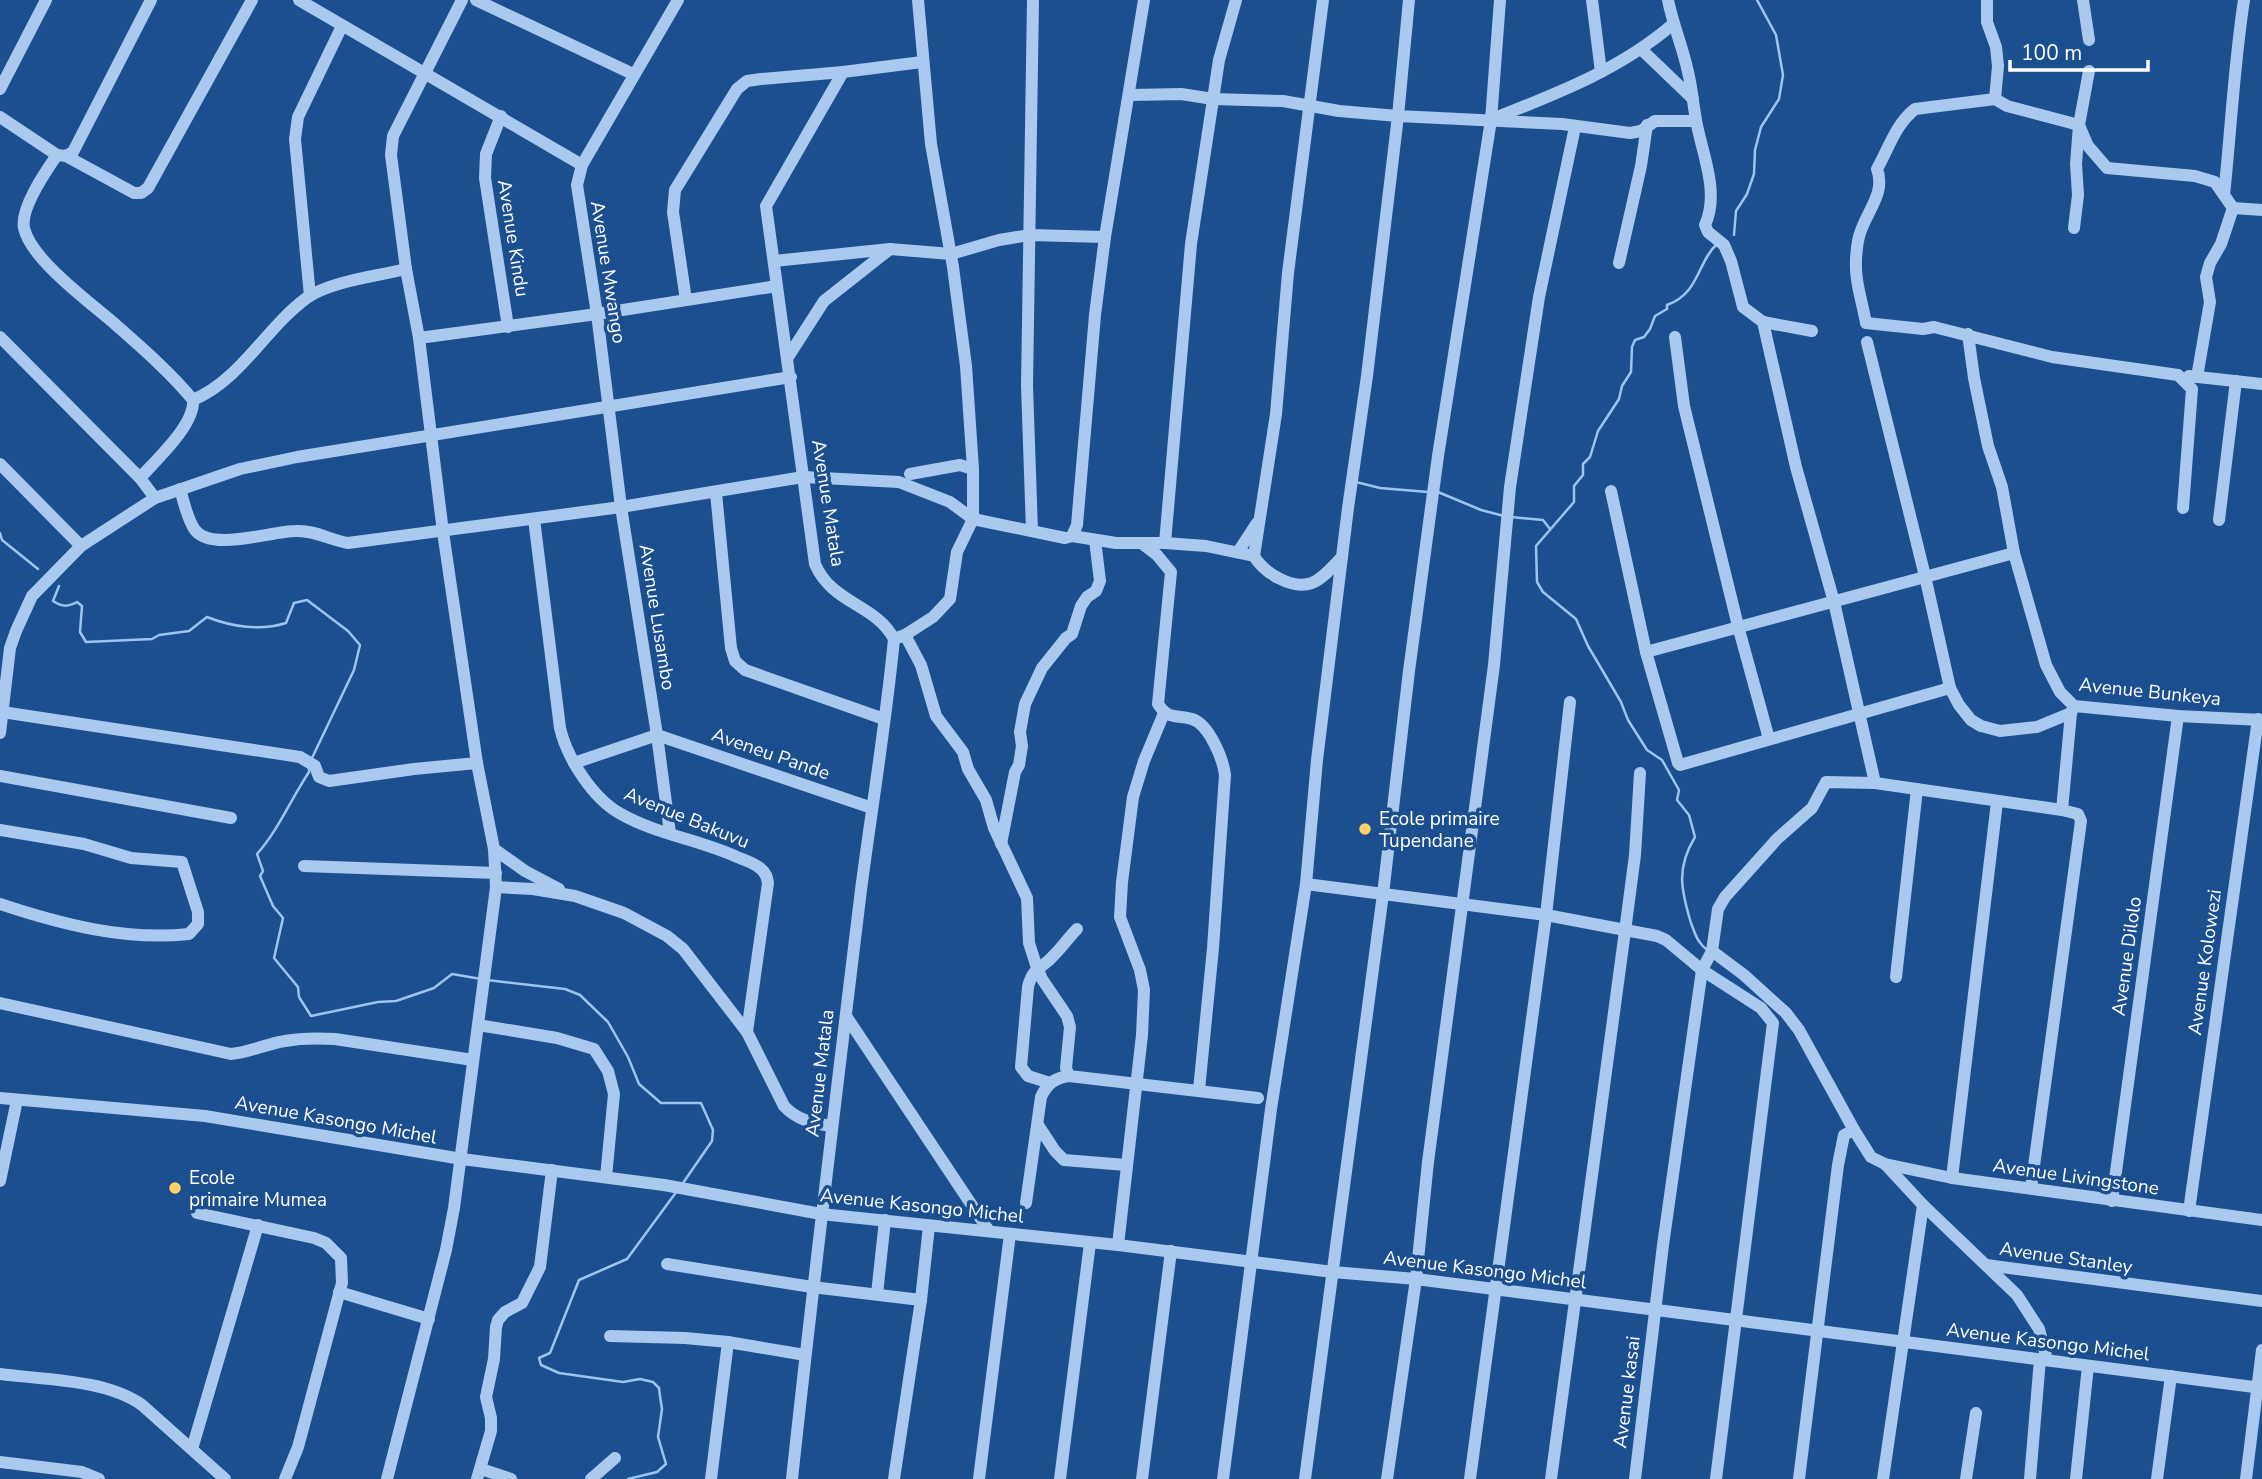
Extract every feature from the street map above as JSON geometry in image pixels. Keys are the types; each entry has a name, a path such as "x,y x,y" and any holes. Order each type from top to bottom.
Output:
{"street":[{"path":"0,89 46,0"},
{"path":"140,478 176,437 193,409 193,400 44,260 27,235 24,215 49,166 61,155 73,152 152,0"},
{"path":"0,117 61,155 134,193 141,193 148,188 252,0"},
{"path":"299,0 582,164"},
{"path":"387,1479 446,1251 462,1159 496,887 494,849 477,763 391,155 393,136 462,0"},
{"path":"476,0 633,74"},
{"name":"Avenue Mwango","path":"610,408 577,185 582,164 678,0"},
{"path":"918,0 931,144 951,254 965,358 973,468 973,519 957,552 950,599 933,617 899,637 921,665 936,716 963,752 968,769 986,800 1001,845 1027,898 1029,943 1037,968 1059,1001 1070,1027 1066,1068 1069,1076"},
{"path":"1032,531 1027,386 1033,0"},
{"path":"1072,536 1077,526 1095,315 1105,237 1144,0"},
{"path":"1165,543 1191,244 1219,60 1236,0"},
{"path":"1323,0 1288,273 1276,414 1254,556 1268,572 1300,584 1312,583 1342,557"},
{"path":"1223,1479 1271,1109 1306,884 1311,813 1367,376 1409,0"},
{"path":"1305,1479 1438,456 1491,120 1500,0"},
{"path":"1592,0 1601,72"},
{"path":"1668,0 1688,70 1705,159 1711,202 1704,225 1708,232 1724,245 1744,307 1763,322 1812,331"},
{"path":"1987,0 1987,22 1996,47 1998,66 1995,99"},
{"path":"2083,0 2089,40"},
{"path":"2224,195 2233,112 2236,49 2244,0"},
{"path":"1491,120 1585,82 1642,50 1673,24"},
{"path":"310,296 295,139 298,117 342,26"},
{"path":"1642,50 1693,99"},
{"path":"686,300 673,212 675,190 737,89 747,81 922,62"},
{"path":"2074,228 2078,195 2078,125 2089,71"},
{"name":"Avenue Matala","path":"792,1479 831,1126 884,719 899,637 881,621 831,589 821,578 815,564 766,206 843,72"},
{"path":"1130,95 1181,94 1213,99 1283,101 1398,116 1562,124 1630,133 1641,131 1655,121 1696,121"},
{"path":"2233,208 2215,182 2195,176 2107,169 2088,146 2078,125 2007,106 1995,99 1915,109 1898,125 1877,169 1880,188 1858,240 1856,286 1866,323 1923,329 1934,327 2052,358 2262,384"},
{"name":"Avenue Kindu","path":"502,116 486,154 485,178 508,327"},
{"path":"1619,263 1641,166 1647,125"},
{"path":"1387,1479 1416,1279 1428,1162 1494,665 1510,487 1539,297 1575,127"},
{"path":"2233,208 2262,210"},
{"path":"2197,377 2210,302 2206,277 2233,208"},
{"path":"774,261 890,249 951,254 999,240 1030,235 1105,237"},
{"path":"788,357 824,300 890,249"},
{"path":"193,400 221,384 310,296 336,286 406,270"},
{"path":"419,338 777,286"},
{"path":"1763,322 1796,467 1834,602 1875,783 2062,810 2078,814 2081,821 2031,1188"},
{"name":"Avenue Bunkeya","path":"1968,334 1974,378 2014,553 2046,665 2060,692 2073,709 2260,719"},
{"path":"0,337 140,478 155,498"},
{"path":"1675,337 1684,406 1769,739"},
{"path":"1867,342 1950,688 1959,705 1971,720 2000,731 2037,727 2073,709"},
{"path":"2178,374 2192,389 2183,508"},
{"path":"0,733 10,648 32,596 81,546 155,498 240,469 297,457 791,377"},
{"path":"2219,520 2236,381"},
{"name":"Avenue Lusambo","path":"610,408 621,508 670,833"},
{"path":"0,464 81,546"},
{"path":"910,474 960,464 973,468"},
{"path":"180,489 190,522 197,533 208,539 230,540 292,530 308,531 332,541 348,543 621,508 803,477 899,482 950,502 973,519 1065,538 1072,536 1144,545 1165,543 1206,546 1254,556"},
{"path":"1611,491 1646,652 1678,764 1683,765 1950,688"},
{"path":"716,493 731,648 735,661 745,670 884,719"},
{"path":"1238,552 1261,516"},
{"name":"Avenue Bakuvu","path":"534,519 560,728 564,746 574,764 605,803 621,814 730,854 760,867 766,874 768,883 747,1032"},
{"path":"1001,845 1015,772 1019,765 1020,732 1025,704 1042,668 1072,634 1081,606 1087,597 1097,591 1100,582 1095,540"},
{"path":"1144,545 1157,555 1171,572 1158,704 1164,713 1194,719 1204,728 1223,760 1225,775 1214,937 1199,1090"},
{"path":"1646,652 2014,553"},
{"path":"0,631 16,631"},
{"path":"1470,1479 1546,915 1570,702"},
{"path":"2062,810 2073,709"},
{"path":"2,712 300,757 315,766 319,777 329,781 477,763"},
{"path":"1118,1245 1142,1035 1144,990 1140,970 1120,917 1122,882 1133,797 1144,761 1164,713"},
{"name":"Avenue Dilolo","path":"2112,1201 2178,716"},
{"name":"Avenue Kolowezi","path":"2189,1210 2260,719"},
{"path":"574,764 657,735"},
{"name":"Aveneu Pande","path":"657,735 872,808"},
{"path":"1552,1479 1625,931 1640,773"},
{"path":"0,776 231,818"},
{"name":"Avenue kasai","path":"1634,1479 1655,1309 1707,960 1716,918 1724,897 1777,839 1812,808 1826,782 1875,783"},
{"path":"1896,977 1917,789"},
{"path":"1952,1178 1997,802"},
{"path":"0,830 84,844 131,858 182,862 198,912 198,925 189,934 120,933 87,928 0,904"},
{"path":"494,849 525,871 575,896 624,913 667,936 683,949 747,1032 780,1099 792,1114 807,1122 831,1126"},
{"path":"303,866 496,873"},
{"path":"1306,884 1546,915 1657,936 1744,975 1786,1013 1799,1030 1849,1133 1871,1157 1885,1164 1923,1205 2017,1295 2039,1329 2043,1359 2030,1479"},
{"path":"496,887 533,888 575,896"},
{"path":"1050,1083 1028,1076 1021,1067 1030,976 1057,953 1077,929"},
{"path":"1707,960 1761,1008 1773,1023 1716,1479"},
{"path":"0,1003 231,1054 283,1041 325,1038 473,1060"},
{"path":"846,1016 989,1231"},
{"path":"478,1025 557,1038 594,1049 608,1071 614,1094 606,1177"},
{"path":"1026,1202 1041,1097 1050,1083 1058,1077 1069,1076 1258,1098"},
{"name":"Avenue Kasongo Michel","path":"0,1098 205,1116 462,1159 664,1185 821,1214 1416,1279 2260,1388"},
{"path":"0,1181 17,1100"},
{"path":"1038,1125 1063,1160 1126,1165"},
{"path":"1799,1479 1838,1165 1849,1133"},
{"name":"Avenue Livingstone","path":"1885,1164 1952,1178 2262,1220"},
{"path":"511,1479 479,1474 491,1431 486,1397 498,1320 522,1303 540,1267 552,1170"},
{"path":"1883,1479 1923,1205"},
{"path":"197,1213 258,1225 326,1243 341,1258 342,1283 298,1447 285,1479"},
{"path":"877,1294 885,1220"},
{"path":"192,1449 258,1225"},
{"path":"894,1479 921,1300 929,1226"},
{"path":"979,1479 1010,1234"},
{"path":"1060,1479 1090,1243"},
{"path":"1142,1479 1171,1251"},
{"path":"667,1264 812,1287 921,1300"},
{"name":"Avenue Stanley","path":"1985,1265 2262,1301"},
{"path":"339,1292 429,1319"},
{"path":"610,1336 728,1342 805,1355"},
{"path":"711,1479 728,1342"},
{"path":"2246,1479 2260,1388 2262,1350"},
{"path":"2076,1479 2088,1366"},
{"path":"0,1374 98,1387 127,1394 225,1479"},
{"path":"2157,1479 2171,1376"},
{"path":"1966,1479 1976,1413"},
{"path":"592,1479 615,1458"},
{"path":"0,1462 82,1472 99,1479"}],"waterway":[{"path":"1734,235 1736,211 1747,194 1754,174 1755,150 1761,127 1779,99 1783,75 1776,35 1757,0"},
{"path":"1708,951 1701,945 1691,923 1683,889 1685,859 1695,837 1689,815 1677,800 1679,790 1662,760 1647,750 1628,720 1576,619 1543,592 1537,582 1536,546 1574,502 1574,486 1583,475 1583,464 1590,457 1598,431 1619,399 1622,386 1631,372 1632,347 1635,340 1644,337 1655,316 1686,293 1710,251 1717,244"},
{"path":"1356,482 1380,488 1428,492"},
{"path":"1438,492 1481,510 1504,516"},
{"path":"1511,517 1543,520 1550,529"},
{"path":"0,533 2,540 38,569"},
{"path":"59,586 53,601 65,606 77,602 82,606 80,632 86,642 152,639 159,635 189,631 207,617 246,627 267,627 286,623 294,603 307,600 348,631 360,645 354,670 312,758"},
{"path":"309,767 309,772 278,824 257,854 263,871 260,876 273,906 283,918 274,958 298,987 299,997 311,1016 378,1002 396,1001 434,988 452,974 481,979"},
{"path":"487,980 565,989 580,995 608,1022 628,1057 639,1084 661,1103 701,1103 713,1130 712,1141 683,1183"},
{"path":"628,1479 657,1472 666,1464 658,1437 662,1409 659,1388 653,1382 640,1379 623,1382 559,1373 541,1365 539,1358 550,1353 579,1280 627,1259 677,1191"}],"place":[{"name":"Ecole primaire Tupendane","path":"1365,829"},
{"name":"Ecole primaire Mumea","path":"175,1188"}]}
